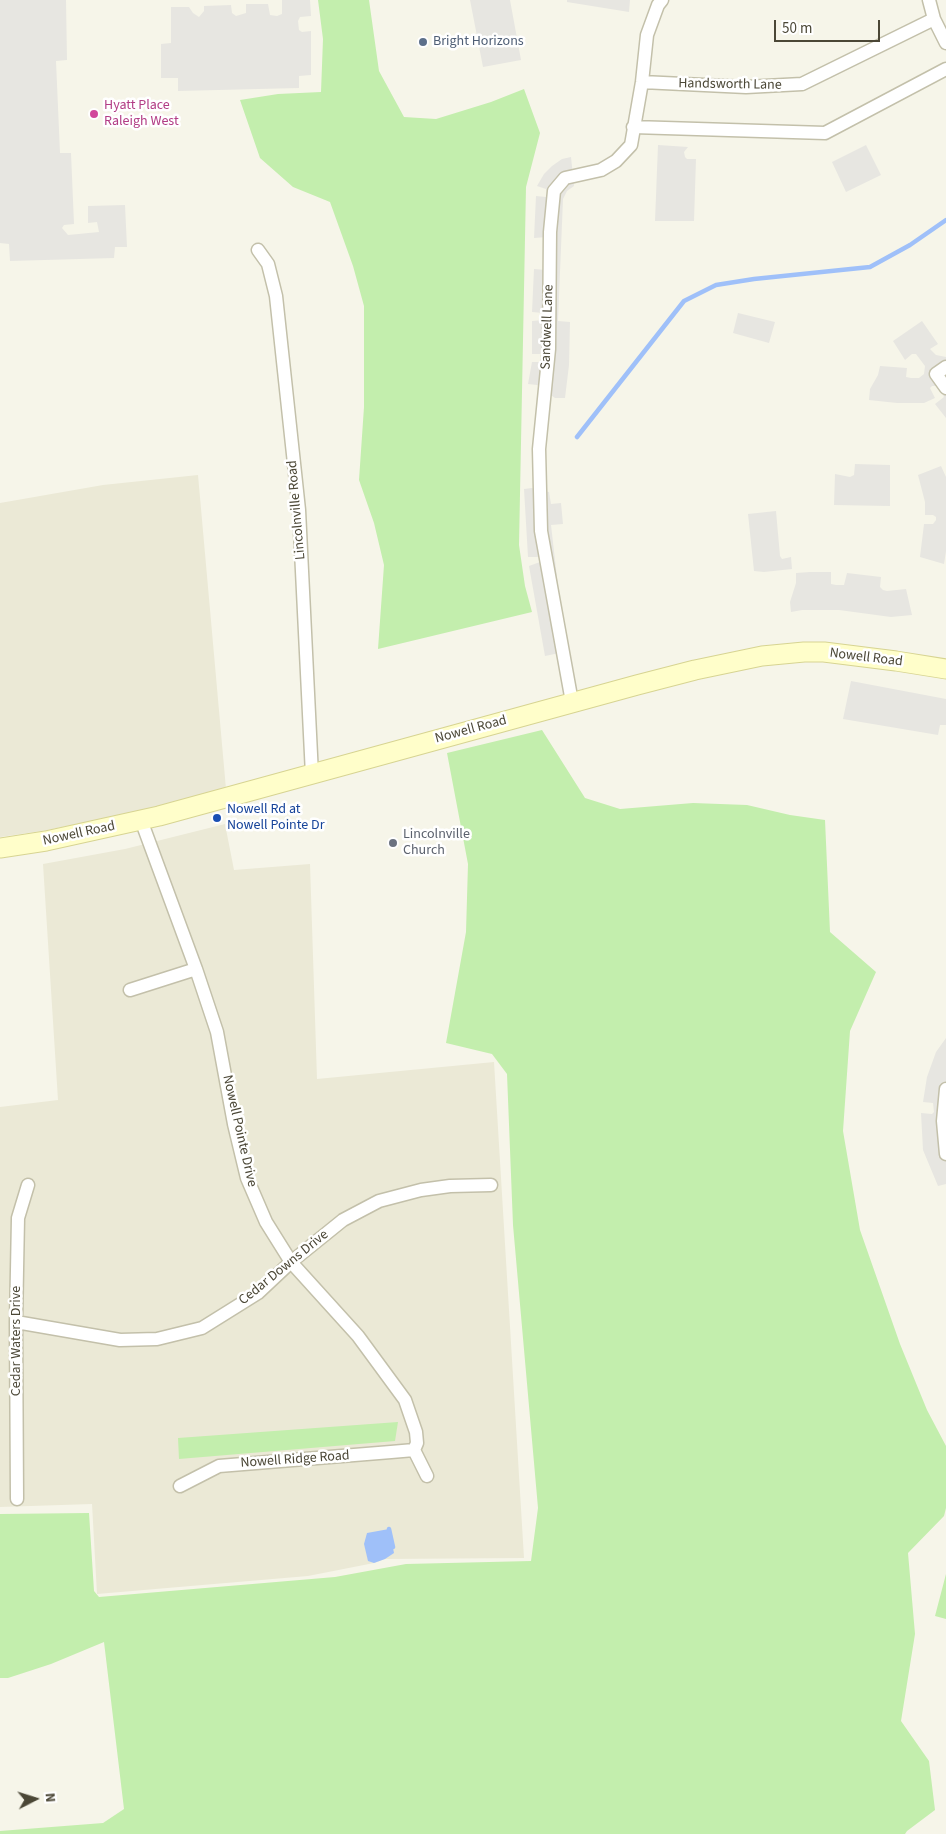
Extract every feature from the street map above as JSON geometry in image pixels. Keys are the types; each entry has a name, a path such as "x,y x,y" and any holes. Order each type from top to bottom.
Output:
{"street":[{"name":"Sandwell Lane","path":"572,702 541,531 539,449 549,348 550,232 554,191 565,178 601,170 616,160 631,145 642,82 647,35 658,5 662,0"},
{"path":"929,0 934,19 946,43"},
{"name":"Handsworth Lane","path":"642,82 746,87 802,84 934,19"},
{"path":"633,127 825,133 946,69"},
{"name":"Lincolnville Road","path":"258,250 268,264 276,296 299,510 312,775"},
{"path":"946,367 936,374 946,388"},
{"name":"Nowell Road","path":"0,848 46,841 141,820 312,775 572,702 695,670 762,656 785,653 840,654 946,669"},
{"name":"Nowell Pointe Drive","path":"141,820 217,1032 234,1124 247,1178 266,1222 291,1262 358,1336 405,1400 416,1432 417,1443 414,1450"},
{"path":"130,990 196,969"},
{"path":"946,1089 943,1121 946,1154"},
{"name":"Cedar Waters Drive","path":"17,1499 16,1322 18,1218 28,1185"},
{"name":"Cedar Downs Drive","path":"16,1322 120,1340 158,1339 202,1328 258,1293 291,1262 343,1220 379,1201 421,1190 450,1186 491,1185"},
{"path":"414,1450 427,1476"},
{"name":"Nowell Ridge Road","path":"180,1486 219,1466 414,1450"}],"shaded area":[{"path":"0,0 66,0 67,60 56,61 60,153 71,153 74,224 64,225 62,228 68,235 99,232 97,222 88,223 88,206 125,205 127,247 115,247 114,258 10,261 9,244 0,243"},
{"path":"282,0 310,0 311,16 300,17 298,21 299,30 302,32 311,31 311,75 299,76 299,88 178,91 178,78 161,78 161,44 171,43 171,7 189,7 199,17 204,11 204,6 231,5 232,13 236,16 246,13 246,4 268,4 270,15 277,16 282,14"},
{"path":"470,0 510,0 521,60 483,67"},
{"path":"567,0 630,0 629,12 567,2"},
{"path":"658,145 688,147 684,152 685,157 687,159 696,159 694,221 655,221"},
{"path":"866,145 881,175 846,192 832,162"},
{"path":"571,157 574,186 567,191 563,199 558,321 570,322 569,365 565,398 555,398 537,385 528,384 532,362 541,362 542,354 532,354 532,321 545,318 543,313 532,312 534,269 546,270 547,237 534,238 536,196 546,197 548,193 546,189 537,186 544,174 562,159"},
{"path":"738,313 775,322 769,343 733,333"},
{"path":"922,321 938,344 930,349 936,355 946,357 946,418 935,404 944,397 938,386 930,388 935,398 924,403 869,400 870,389 878,375 880,366 907,368 906,377 911,378 919,378 924,374 925,366 916,354 912,354 905,360 893,341"},
{"path":"855,464 890,465 890,506 834,505 835,474 850,477 854,475"},
{"path":"941,466 946,477 946,551 944,564 920,557 924,524 933,524 936,517 925,515 925,502 918,475"},
{"path":"198,475 226,789 48,830 0,837 0,503 103,485"},
{"path":"532,488 549,492 551,504 561,503 563,524 551,525 559,595 569,651 545,656 529,566 540,562 539,557 528,557 524,489"},
{"path":"776,511 780,556 782,559 791,557 792,569 764,572 754,571 748,514"},
{"path":"831,572 831,584 836,585 844,585 847,573 881,577 880,587 883,590 906,589 912,615 891,617 839,610 802,610 791,612 790,602 796,583 796,573"},
{"path":"851,681 946,699 946,725 940,725 938,735 843,719"},
{"path":"225,824 234,870 310,864 317,1079 494,1062 524,1558 385,1559 374,1563 308,1576 97,1594 92,1504 0,1507 0,1107 58,1100 43,864 125,849"},
{"path":"946,1038 946,1184 938,1186 923,1150 921,1113 932,1114 934,1112 933,1103 923,1102 927,1077 936,1052"}],"green space":[{"path":"318,0 369,0 379,71 404,117 436,119 491,102 524,89 540,133 526,187 519,545 525,586 532,612 378,649 384,565 374,523 359,480 364,407 364,306 353,266 330,202 293,187 260,158 240,100 278,94 321,92 323,39"},
{"path":"542,730 585,798 620,809 693,803 747,805 790,815 825,820 830,932 876,972 850,1031 843,1131 860,1230 900,1344 927,1410 946,1446 946,1508 944,1516 908,1553 915,1634 901,1721 929,1761 935,1810 905,1834 0,1834 0,1831 103,1823 124,1809 104,1642 51,1664 8,1678 0,1678 0,1514 89,1513 94,1591 99,1597 335,1577 406,1564 531,1561 538,1508 513,1225 507,1074 492,1054 446,1043 466,932 468,864 447,753"},
{"path":"398,1422 395,1441 179,1459 178,1438"},
{"path":"946,1574 946,1619 935,1616"}],"water":[{"path":"389,1529 394,1553 374,1563 368,1561 364,1544 367,1533"}],"waterway":[{"path":"577,437 684,301 716,285 754,279 870,267 910,245 946,220"},
{"path":"389,1529 393,1547"}],"place":[{"name":"Bright Horizons","path":"423,42"},
{"name":"Hyatt Place Raleigh West","path":"94,114"},
{"name":"Nowell Rd at Nowell Pointe Dr","path":"217,818"},
{"name":"Lincolnville Church","path":"393,843"}]}
